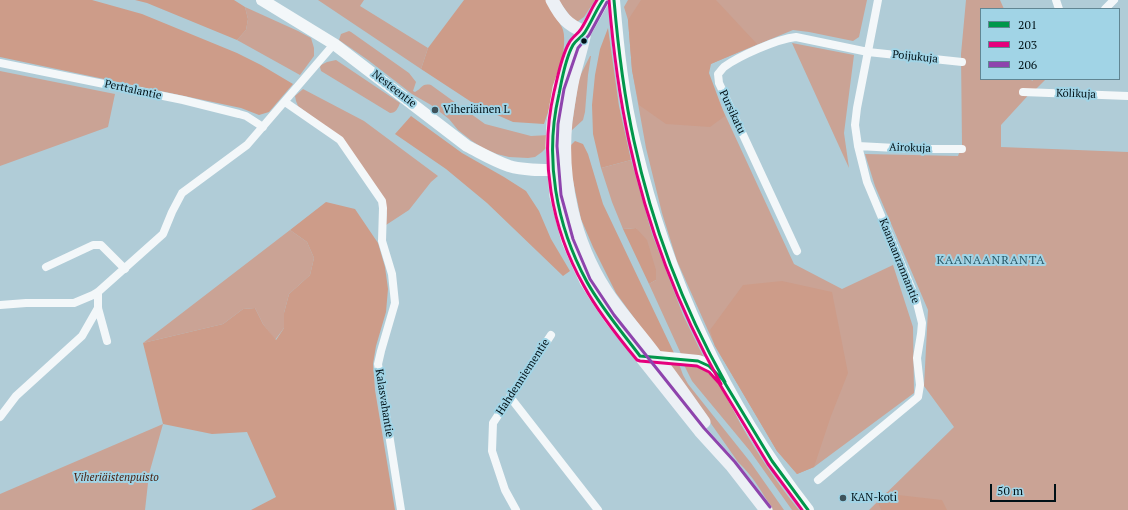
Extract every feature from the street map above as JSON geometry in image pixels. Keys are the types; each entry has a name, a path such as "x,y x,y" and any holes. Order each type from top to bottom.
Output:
{"main road":[{"name":"Nesteentie","path":"262,0 334,44 467,146 489,158 510,166 523,169 560,170"},
{"path":"552,0 566,22 574,28 585,32"},
{"path":"603,0 585,32 574,45 564,72 558,94 553,123 552,146 569,197 576,227 590,263 607,291 707,426 731,465"},
{"path":"614,0 619,48 634,142 652,210 669,258 704,343 723,380 772,461 808,510"},
{"path":"560,170 556,196 568,241 578,264 596,297 640,356 700,431 731,465 766,510"},
{"path":"640,356 707,364 723,380"}],"street":[{"name":"Kaanaanrannantie","path":"818,480 918,397 920,385 917,358 922,323 916,299 867,182 858,146 855,125 856,108 878,0"},
{"path":"1107,8 1114,0"},
{"name":"Pursikatu","path":"797,252 719,83 718,74 723,68 742,56 786,38 796,36 868,52"},
{"path":"0,305 26,303 74,303 96,293 163,234 182,193 247,145 334,44"},
{"name":"Poijukuja","path":"868,52 962,62"},
{"name":"Perttalantie","path":"0,62 239,114 246,116 263,127"},
{"name":"Kölikuja","path":"1023,92 1128,96"},
{"name":"Kalasvahantie","path":"285,102 340,140 382,201 382,241 392,274 395,302 378,364 401,510"},
{"name":"Airokuja","path":"858,146 914,149 962,149"},
{"path":"46,267 93,245 101,245 125,269"},
{"path":"96,293 98,308 107,341"},
{"path":"0,417 16,396 82,336 98,308"},
{"name":"Hahdenniementie","path":"516,510 505,490 492,451 493,423 551,335"},
{"path":"510,397 598,510"}],"green space":[{"path":"318,0 364,0 360,6 428,48 421,69"},
{"path":"558,0 595,0 584,17 577,22 574,21"},
{"path":"628,0 867,0 859,37 853,41 793,30 703,67 794,264 842,289 893,265 913,327 914,393 814,467 797,474 777,451 715,346 677,261 662,213 646,148 632,70 628,20 624,7"},
{"path":"966,0 1000,0 1004,8 980,8 980,80 1045,80 1035,90 1034,89 1001,125 1001,147 1128,152 1128,510 869,510 954,427 924,386 928,310 875,186 865,154 958,156 962,145 961,54"},
{"path":"245,7 311,38 314,48 314,56 300,75 237,40 246,30 248,19"},
{"path":"349,31 409,73 416,82 413,91 417,91 425,85 431,85 485,124 531,136 549,135 546,148 535,157 528,158 509,157 483,148 458,130 449,119 431,105 412,94 339,40 341,34"},
{"path":"792,43 854,55 844,133 849,168"},
{"path":"590,56 583,120 571,131 579,78"},
{"path":"336,60 400,103 396,110 390,113 321,71 321,65"},
{"path":"0,71 115,94 108,127 0,166"},
{"path":"303,89 364,121 438,176 431,182 409,210 386,225 386,208 345,141 298,106 295,96"},
{"path":"631,160 652,234 683,315 703,356 681,354 649,284 656,280 636,228 623,229 612,202 601,168"},
{"path":"290,230 307,242 314,258 310,275 289,294 284,313 284,328 275,340 263,324 255,308 243,309 223,324 143,343"},
{"path":"665,362 679,364 688,384 751,463 784,510 773,510 753,479 738,462 686,388"},
{"path":"690,364 707,371 716,380 760,457 799,510 792,510 750,451 692,381 684,365"},
{"name":"Viheriäistenpuisto","path":"163,424 149,474 145,510 0,510 0,494"}],"shaded area":[{"path":"0,0 92,0 142,14 237,53 293,84 269,112 259,115 241,108 0,57"},
{"path":"135,0 234,0 245,7 248,19 246,30 237,40 147,3"},
{"path":"464,0 546,0 562,27 564,50 551,104 544,124 513,122 479,107 421,69 428,48"},
{"path":"641,0 716,0 757,44 711,64 709,73 725,116 710,127 666,124 639,105 632,70 628,20"},
{"path":"608,28 619,106 631,160 601,168 593,134 592,105 595,75 600,49"},
{"path":"411,116 462,153 526,191 539,211 551,239 570,271 563,276 487,203 446,169 395,134"},
{"path":"575,141 583,144 588,154 603,204 674,353 659,352 616,293 593,247 581,219 571,171 571,145"},
{"path":"326,202 355,209 378,243 385,267 388,289 386,312 376,346 373,364 375,390 395,510 251,510 276,497 247,432 212,434 163,424 143,343 223,324 243,309 255,308 263,324 276,340 284,328 284,313 289,294 310,275 314,258 307,242 290,230"},
{"path":"636,228 647,240 656,270 656,280 649,284 623,229"},
{"path":"782,281 832,292 848,373 831,416 814,467 797,474 777,451 715,346 710,330 743,285"},
{"path":"887,492 898,495 942,500 947,510 881,510 878,502"}],"transit line":[{"name":"203","path":"597,0 581,29 566,48 554,92 550,117 548,167 551,192 563,240 584,286 602,315 637,360 697,366 709,372 719,383 768,464 802,510"},
{"name":"201","path":"603,0 585,32 574,43 570,51 564,69 555,118 553,167 556,191 567,238 576,260 599,302 640,356 698,361 709,366 723,380 772,461 808,510"},
{"name":"203","path":"609,0 619,89 636,173 645,204 678,297 721,384"},
{"name":"201","path":"614,0 624,89 641,172 650,204 670,265 682,295 725,382"},
{"name":"206","path":"607,2 589,35 578,48 564,89 558,124 557,146 561,195 573,239 590,279 614,315 704,428 735,462 770,507"}],"place":[{"name":"Viheriäinen L","path":"435,110"},
{"name":"KAN-koti","path":"843,498"}],"district":[{"name":"KAANAANRANTA","path":"991,261"}]}
